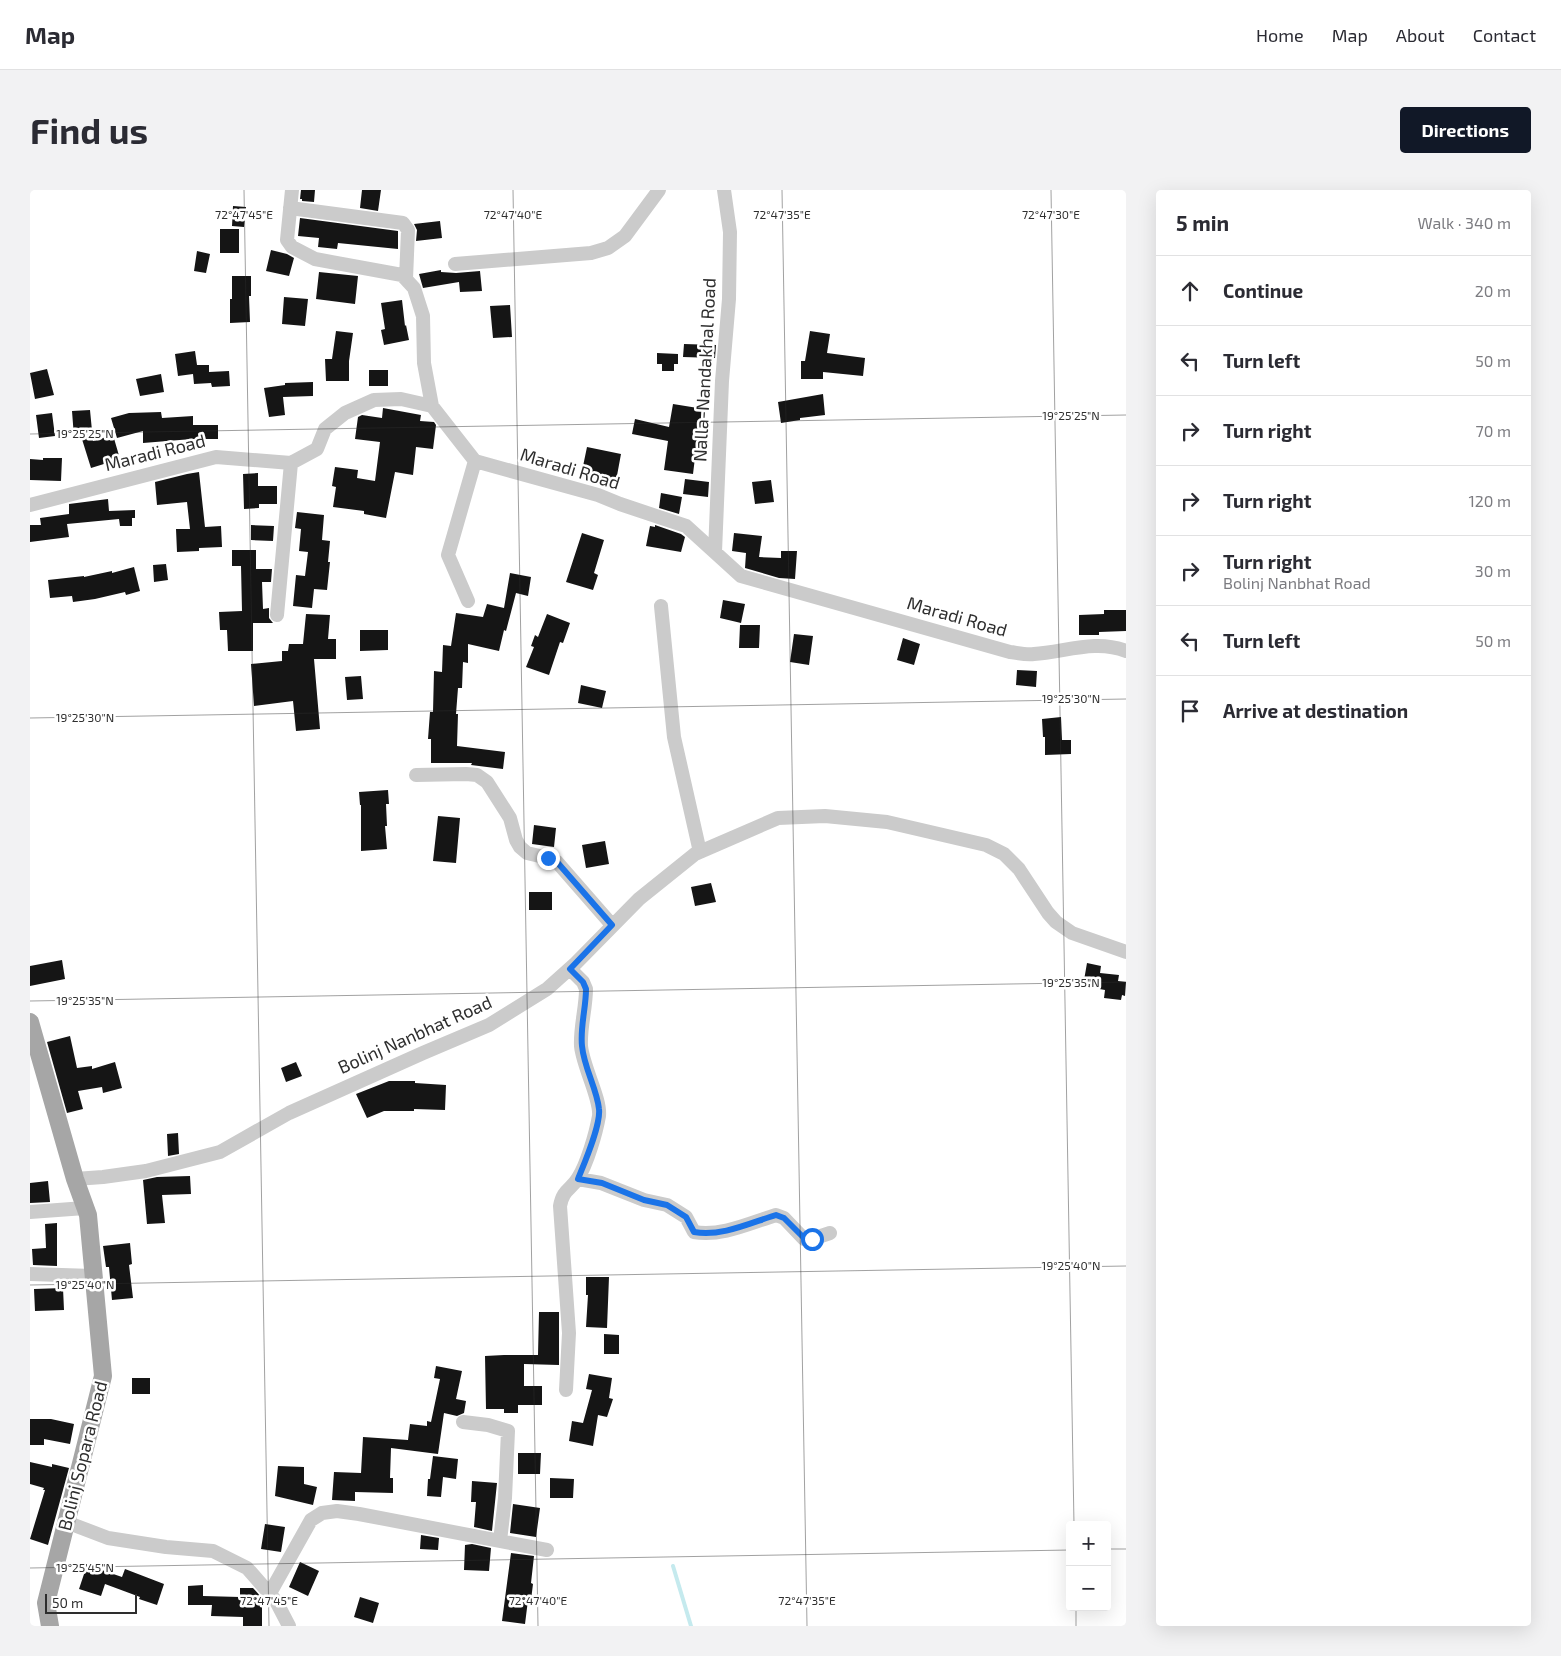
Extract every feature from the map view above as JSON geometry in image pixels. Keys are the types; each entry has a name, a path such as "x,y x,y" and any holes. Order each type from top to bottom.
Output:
{"main road":[{"name":"Bolinj Sopara Road","path":"30,1022 75,1179 88,1215 103,1376 46,1603 50,1626"}],"street":[{"path":"292,190 287,240 292,248 315,259 402,274 414,288 423,316 424,363 432,406 475,461 448,555 468,601"},
{"path":"454,264 591,253 608,248 625,236 658,190"},
{"name":"Nalla-Nandakhal Road","path":"715,552 722,381 729,289 730,232 724,190"},
{"path":"290,208 404,223 408,230 406,279"},
{"path":"277,615 291,463 317,450 325,429 345,413 374,400 401,399 432,406"},
{"name":"Maradi Road","path":"30,505 216,457 291,463"},
{"name":"Maradi Road","path":"475,461 598,495 686,526 741,576 1010,652 1032,655 1099,645 1117,647 1126,651"},
{"path":"661,606 674,737 700,852"},
{"path":"416,775 477,775 487,782 510,818 520,847 527,852 557,862 612,925"},
{"name":"Bolinj Nanbhat Road","path":"75,1179 103,1178 146,1171 220,1152 289,1113 423,1053 489,1026 547,989 570,969 639,899 700,852 778,818 825,816 886,822 986,845 1004,854 1019,869 1048,914 1056,922 1072,933 1126,952"},
{"path":"566,1390 569,1333 560,1206 565,1192 578,1179 587,1158 599,1118 599,1110 586,1068 582,1046 586,989 583,982 570,969"},
{"path":"578,1179 602,1183 644,1200 667,1205 686,1217 694,1232 705,1234 717,1233 776,1215 784,1218 804,1238 812,1239 830,1233"},
{"path":"30,1212 85,1208"},
{"path":"30,1274 94,1276"},
{"path":"463,1422 488,1425 508,1432 505,1498 500,1541"},
{"path":"270,1593 311,1520 322,1513 337,1511 359,1514 547,1550"},
{"path":"66,1522 108,1538 212,1552 247,1568 276,1601 289,1626"}],"building":[{"path":"301,190 315,190 314,202 302,201 300,199"},
{"path":"362,190 381,190 378,211 360,208"},
{"path":"233,206 246,207 244,227 232,226"},
{"path":"300,218 398,231 398,249 338,243 337,249 318,247 319,238 298,236"},
{"path":"440,221 442,238 416,241 417,230 414,224"},
{"path":"220,229 239,229 239,253 220,253"},
{"path":"271,250 294,258 289,276 266,271"},
{"path":"197,251 210,254 206,273 194,271"},
{"path":"441,270 441,272 456,273 480,271 482,291 460,292 459,282 423,288 419,274"},
{"path":"319,272 358,276 355,304 316,299"},
{"path":"232,276 251,276 251,296 249,296 250,322 230,323"},
{"path":"284,297 308,299 305,326 282,324"},
{"path":"402,300 405,326 409,340 384,345 381,330 385,329 381,303"},
{"path":"510,305 512,337 493,338 490,306"},
{"path":"336,331 353,333 349,361 349,381 326,381 325,359 332,359"},
{"path":"810,331 830,334 827,353 865,358 863,376 823,372 823,379 801,379 801,361 805,361"},
{"path":"684,344 716,345 715,358 683,357"},
{"path":"195,351 197,365 209,365 209,372 229,371 230,386 212,387 211,383 194,384 193,374 178,376 175,354"},
{"path":"657,353 678,354 678,364 674,364 674,371 662,371 662,364 657,364"},
{"path":"47,369 54,395 35,399 30,373"},
{"path":"369,370 388,370 388,386 369,386"},
{"path":"161,374 164,392 140,396 136,379"},
{"path":"313,382 313,396 283,397 285,415 269,417 264,388 285,385 285,383"},
{"path":"823,394 825,415 800,418 800,420 781,423 778,402"},
{"path":"673,404 704,409 701,434 698,433 693,474 664,470 668,441 632,434 635,419 669,427"},
{"path":"383,408 421,415 420,421 434,422 436,425 433,449 416,447 413,475 395,472 386,518 364,514 364,511 333,507 336,487 332,486 335,467 358,470 357,478 375,481 380,442 355,439 358,417 362,415 382,418"},
{"path":"90,410 93,441 113,435 120,459 91,468 81,436 74,437 72,411"},
{"path":"161,412 162,418 193,416 193,425 218,425 218,439 143,443 143,431 117,438 111,418 129,413"},
{"path":"52,413 55,436 39,438 36,415"},
{"path":"587,447 621,454 616,481 601,478 602,475 582,471"},
{"path":"43,458 62,458 61,481 30,480 30,459 43,460"},
{"path":"199,472 205,527 221,526 222,547 199,548 199,551 177,552 176,529 190,529 187,502 157,505 155,482"},
{"path":"258,473 258,486 277,486 277,504 259,504 259,508 244,509 243,474"},
{"path":"685,479 709,482 708,497 683,494"},
{"path":"771,480 774,502 755,504 752,482"},
{"path":"661,493 682,497 679,514 659,508"},
{"path":"108,499 109,511 135,510 132,526 120,526 119,519 67,524 69,537 30,542 30,525 41,525 40,518 69,514 69,504"},
{"path":"297,512 324,515 322,540 330,541 327,590 314,589 312,608 293,606 296,575 305,576 308,552 299,551 301,529 295,528"},
{"path":"251,525 274,526 273,541 251,540"},
{"path":"655,525 685,537 681,552 646,546 650,526 655,527"},
{"path":"582,533 604,540 594,573 598,575 593,590 566,582"},
{"path":"734,533 762,536 759,557 781,558 781,551 797,551 795,579 779,578 745,568 746,553 732,551"},
{"path":"232,550 256,550 256,569 272,569 271,582 262,582 263,609 269,608 269,618 273,623 253,623 253,651 228,651 227,630 220,630 219,612 242,611 241,566 232,566"},
{"path":"166,564 168,580 154,582 153,565"},
{"path":"134,567 140,591 126,595 125,592 73,602 72,596 50,598 48,580 84,577 112,571 112,573"},
{"path":"510,573 531,577 528,596 516,593 499,651 468,644 468,663 463,662 462,688 458,688 456,714 458,714 457,746 505,752 503,769 471,765 472,763 431,763 431,739 428,739 430,712 433,712 434,671 442,672 443,645 451,646 456,613 483,617 487,604 504,608"},
{"path":"723,600 745,604 741,623 720,618"},
{"path":"1104,610 1126,610 1126,631 1099,632 1099,635 1079,635 1079,615 1104,614"},
{"path":"306,614 330,615 328,639 336,639 336,659 314,659 320,729 296,731 293,701 254,706 251,664 282,661 282,651 288,651 289,644 303,644"},
{"path":"547,614 570,623 563,643 560,642 549,675 526,667 534,647 531,646 535,635 538,637"},
{"path":"740,625 760,625 759,648 739,648"},
{"path":"360,630 388,630 388,650 360,651"},
{"path":"794,634 813,636 809,665 790,662"},
{"path":"903,638 920,644 914,665 897,660"},
{"path":"1017,670 1037,671 1036,687 1016,685"},
{"path":"361,676 363,699 347,700 345,677"},
{"path":"581,685 606,691 602,708 578,703"},
{"path":"1061,717 1062,740 1071,740 1071,754 1045,755 1042,719"},
{"path":"388,790 389,804 386,804 387,826 385,826 387,849 361,851 361,805 359,792"},
{"path":"438,816 460,818 456,863 433,861"},
{"path":"534,825 556,828 554,847 532,844"},
{"path":"605,841 609,864 586,868 582,845"},
{"path":"711,883 716,902 695,906 691,887"},
{"path":"529,892 552,892 552,910 529,910"},
{"path":"62,960 65,979 30,986 30,966"},
{"path":"1087,963 1101,966 1100,973 1119,975 1118,981 1126,982 1125,996 1122,995 1121,1000 1104,998 1105,990 1083,986"},
{"path":"70,1036 77,1068 92,1066 92,1069 115,1062 122,1088 103,1093 102,1087 78,1091 83,1109 67,1113 47,1042"},
{"path":"296,1062 302,1076 286,1082 281,1068"},
{"path":"389,1081 415,1081 415,1083 446,1085 445,1110 414,1109 414,1111 384,1111 367,1118 356,1094"},
{"path":"178,1133 179,1154 168,1156 167,1134"},
{"path":"190,1176 191,1194 162,1195 165,1223 147,1224 143,1180 157,1177"},
{"path":"48,1181 50,1202 30,1203 30,1183"},
{"path":"57,1223 57,1266 33,1265 32,1249 46,1248 45,1224"},
{"path":"130,1243 132,1264 129,1265 133,1298 112,1300 109,1267 106,1267 103,1246"},
{"path":"586,1277 609,1277 607,1328 586,1327 588,1295 586,1295"},
{"path":"63,1288 64,1310 35,1311 34,1289"},
{"path":"539,1312 559,1312 559,1365 524,1364 524,1386 542,1386 542,1405 518,1405 518,1413 504,1413 504,1409 486,1409 485,1356 538,1355"},
{"path":"604,1334 619,1335 619,1354 604,1354"},
{"path":"436,1366 462,1371 456,1399 466,1401 464,1413 457,1416 444,1413 438,1454 391,1448 390,1478 393,1478 393,1493 355,1492 355,1501 332,1500 334,1472 361,1473 363,1437 408,1440 410,1424 427,1426 427,1421 431,1422 440,1379 434,1378"},
{"path":"589,1374 612,1378 609,1398 613,1399 607,1417 598,1415 593,1446 569,1441 572,1421 583,1423 592,1390 586,1389"},
{"path":"132,1378 150,1378 150,1394 132,1394"},
{"path":"30,1419 51,1419 74,1424 70,1444 44,1439 44,1445 30,1445"},
{"path":"518,1453 541,1453 540,1474 518,1474"},
{"path":"433,1456 458,1459 456,1479 443,1477 441,1497 427,1496 428,1479 430,1479"},
{"path":"30,1462 52,1467 52,1464 69,1468 48,1545 30,1539 45,1490 30,1484"},
{"path":"278,1466 304,1467 304,1484 317,1487 313,1505 275,1496"},
{"path":"550,1478 574,1479 573,1498 550,1498"},
{"path":"472,1481 497,1483 492,1531 474,1527 476,1502 471,1502"},
{"path":"513,1504 540,1508 536,1537 510,1533"},
{"path":"265,1524 285,1527 281,1552 261,1549"},
{"path":"421,1535 439,1538 438,1550 420,1549"},
{"path":"472,1544 491,1548 489,1571 464,1570 465,1545"},
{"path":"511,1553 534,1556 531,1600 528,1600 525,1624 502,1621"},
{"path":"300,1562 319,1571 308,1596 289,1587"},
{"path":"87,1565 122,1577 125,1569 164,1584 157,1605 105,1584 101,1596 79,1589"},
{"path":"203,1585 203,1596 240,1597 240,1588 253,1588 262,1598 262,1626 243,1626 243,1617 211,1616 212,1605 188,1605 188,1586"},
{"path":"360,1597 379,1603 373,1623 354,1617"}],"waterway":[{"path":"673,1566 691,1626"}],"route":[{"path":"548,858 557,862 612,925 570,969 583,982 586,989 582,1046 586,1068 599,1110 599,1118 587,1158 578,1179 602,1183 644,1200 667,1205 686,1217 694,1232 705,1234 717,1233 776,1215 784,1218 804,1238 812,1239"}]}
